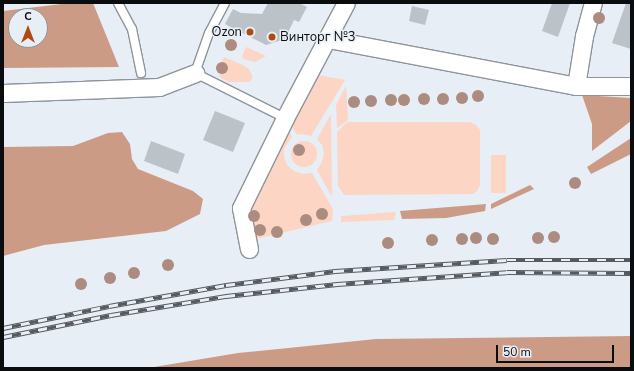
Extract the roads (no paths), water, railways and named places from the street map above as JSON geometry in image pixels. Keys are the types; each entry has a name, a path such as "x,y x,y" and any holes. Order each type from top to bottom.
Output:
{"street":[{"path":"249,249 241,208 346,3"},
{"path":"576,86 584,36 593,3"},
{"path":"328,39 576,86 631,86"},
{"path":"3,93 56,89 159,87 195,73"}],"lane":[{"path":"118,3 132,29 141,73"},
{"path":"225,3 209,33 195,73 286,118"}],"railway":[{"path":"3,328 109,306 226,285 335,271 507,260 631,260"},
{"path":"3,337 111,315 226,296 337,284 507,272 631,273"}],"place":[{"name":"Ozon","path":"250,32"},
{"name":"Винторг №3","path":"272,37"}]}
